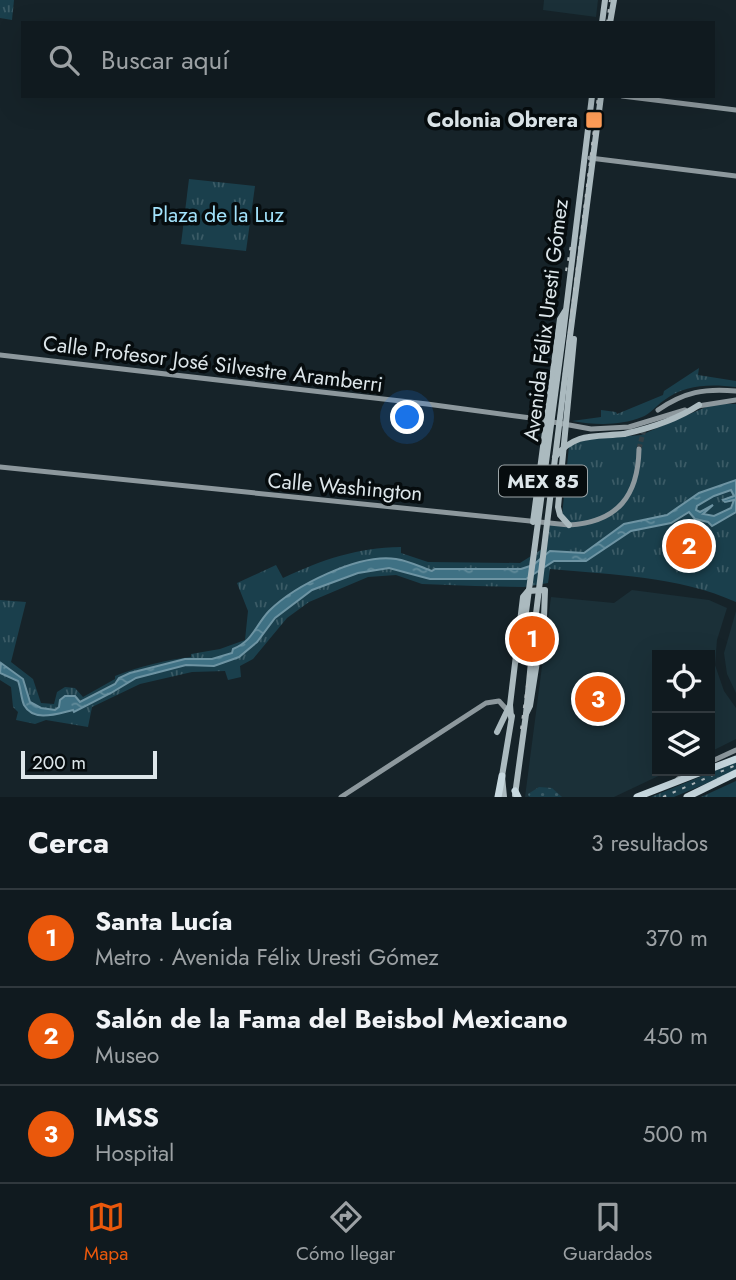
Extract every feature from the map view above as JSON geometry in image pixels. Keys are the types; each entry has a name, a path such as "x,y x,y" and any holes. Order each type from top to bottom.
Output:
{"highway":[{"path":"715,767 736,759"},
{"path":"687,797 736,773"},
{"path":"498,797 502,776"},
{"path":"637,797 690,776"}],"main road":[{"path":"602,21 605,0"},
{"path":"610,21 614,0"},
{"name":"Avenida Félix Uresti Gómez","path":"516,795 569,344 570,310 593,98"},
{"name":"Avenida Félix Uresti Gómez","path":"504,797 502,776 511,709 563,335 570,310 601,98"},
{"path":"638,98 736,110"},
{"path":"585,157 736,176"},
{"path":"533,522 560,319 570,310 576,318 558,507 560,515 569,525"},
{"name":"Calle Profesor José Silvestre Aramberri","path":"0,355 427,404 591,429 615,429 699,405 736,400"},
{"path":"551,387 557,393 568,390"},
{"path":"658,410 672,400 693,391 736,391"},
{"path":"554,458 566,445 579,438 624,434 653,427 699,405"},
{"name":"Calle Washington","path":"0,467 569,525 603,518 623,503 637,477 639,449"},
{"path":"536,504 545,511 558,507"},
{"path":"497,732 511,709 523,597 528,591 545,590 544,617 530,706 526,714"},
{"path":"341,797 486,703 499,701 511,709"},
{"path":"715,760 736,750"},
{"path":"676,781 683,776"}],"shaded area":[{"path":"544,0 598,0 596,17 543,10"},
{"path":"632,590 709,600 727,608 717,640 715,665 715,650 652,650 652,776 658,776 614,797 525,797 551,597 614,603"},
{"path":"736,611 736,693 727,674 724,653"},
{"path":"715,665 724,691 736,708 736,739 715,750"}],"green space":[{"path":"0,0 14,0 12,20 0,18"},
{"name":"Plaza de la Luz","path":"189,179 255,186 246,251 181,244"},
{"path":"699,368 698,375 736,381 736,387 689,388 671,395 645,416 625,422 599,424 572,421 601,417 601,410 617,414 663,395 664,391"},
{"path":"713,404 736,404 736,602 714,593 668,582 550,569 548,583 524,587 422,584 396,575 368,577 309,602 287,618 253,659 240,666 241,677 228,680 225,671 192,672 140,684 92,707 88,727 46,720 35,724 16,720 18,712 13,707 11,687 0,680 0,600 26,602 11,662 33,679 41,703 54,704 57,692 65,687 75,688 83,697 124,672 191,657 191,654 220,649 245,640 248,611 237,583 276,565 283,578 340,556 401,547 401,553 428,562 520,563 547,546 550,525 561,526 569,446 580,440 641,435"},
{"path":"736,762 736,771 674,797 651,797 702,776 715,776 715,771"},
{"path":"736,781 736,797 701,797"},
{"path":"539,787 552,788 562,797 529,797 528,794"}],"water":[{"path":"736,480 736,512 712,526 708,522 695,519 689,512 671,523 631,531 586,561 554,561 526,579 430,579 389,568 358,573 312,590 275,618 257,642 239,657 214,666 186,665 136,678 74,712 40,715 28,711 18,681 0,673 1,663 23,679 30,702 41,708 55,710 65,696 75,696 80,702 130,673 185,659 212,659 232,653 280,601 310,582 346,566 381,558 401,560 432,571 521,569 533,565 550,551 584,553 624,524 667,515 699,493","holes":["731,490 734,496 723,500 734,500 731,508 714,516 703,514 713,505 700,512 696,510 697,506 714,496"]}],"tunnel":[{"path":"639,449 644,429"}],"railway":[{"path":"607,21 610,0"},
{"path":"521,729 598,98"},
{"path":"566,271 571,245"},
{"path":"663,797 736,765"}],"place":[{"name":"Colonia Obrera","path":"594,120"},
{"name":"Salón de la Fama del Beisbol Mexicano","path":"689,546"},
{"name":"Santa Lucía","path":"532,639"},
{"name":"IMSS","path":"598,699"}]}
